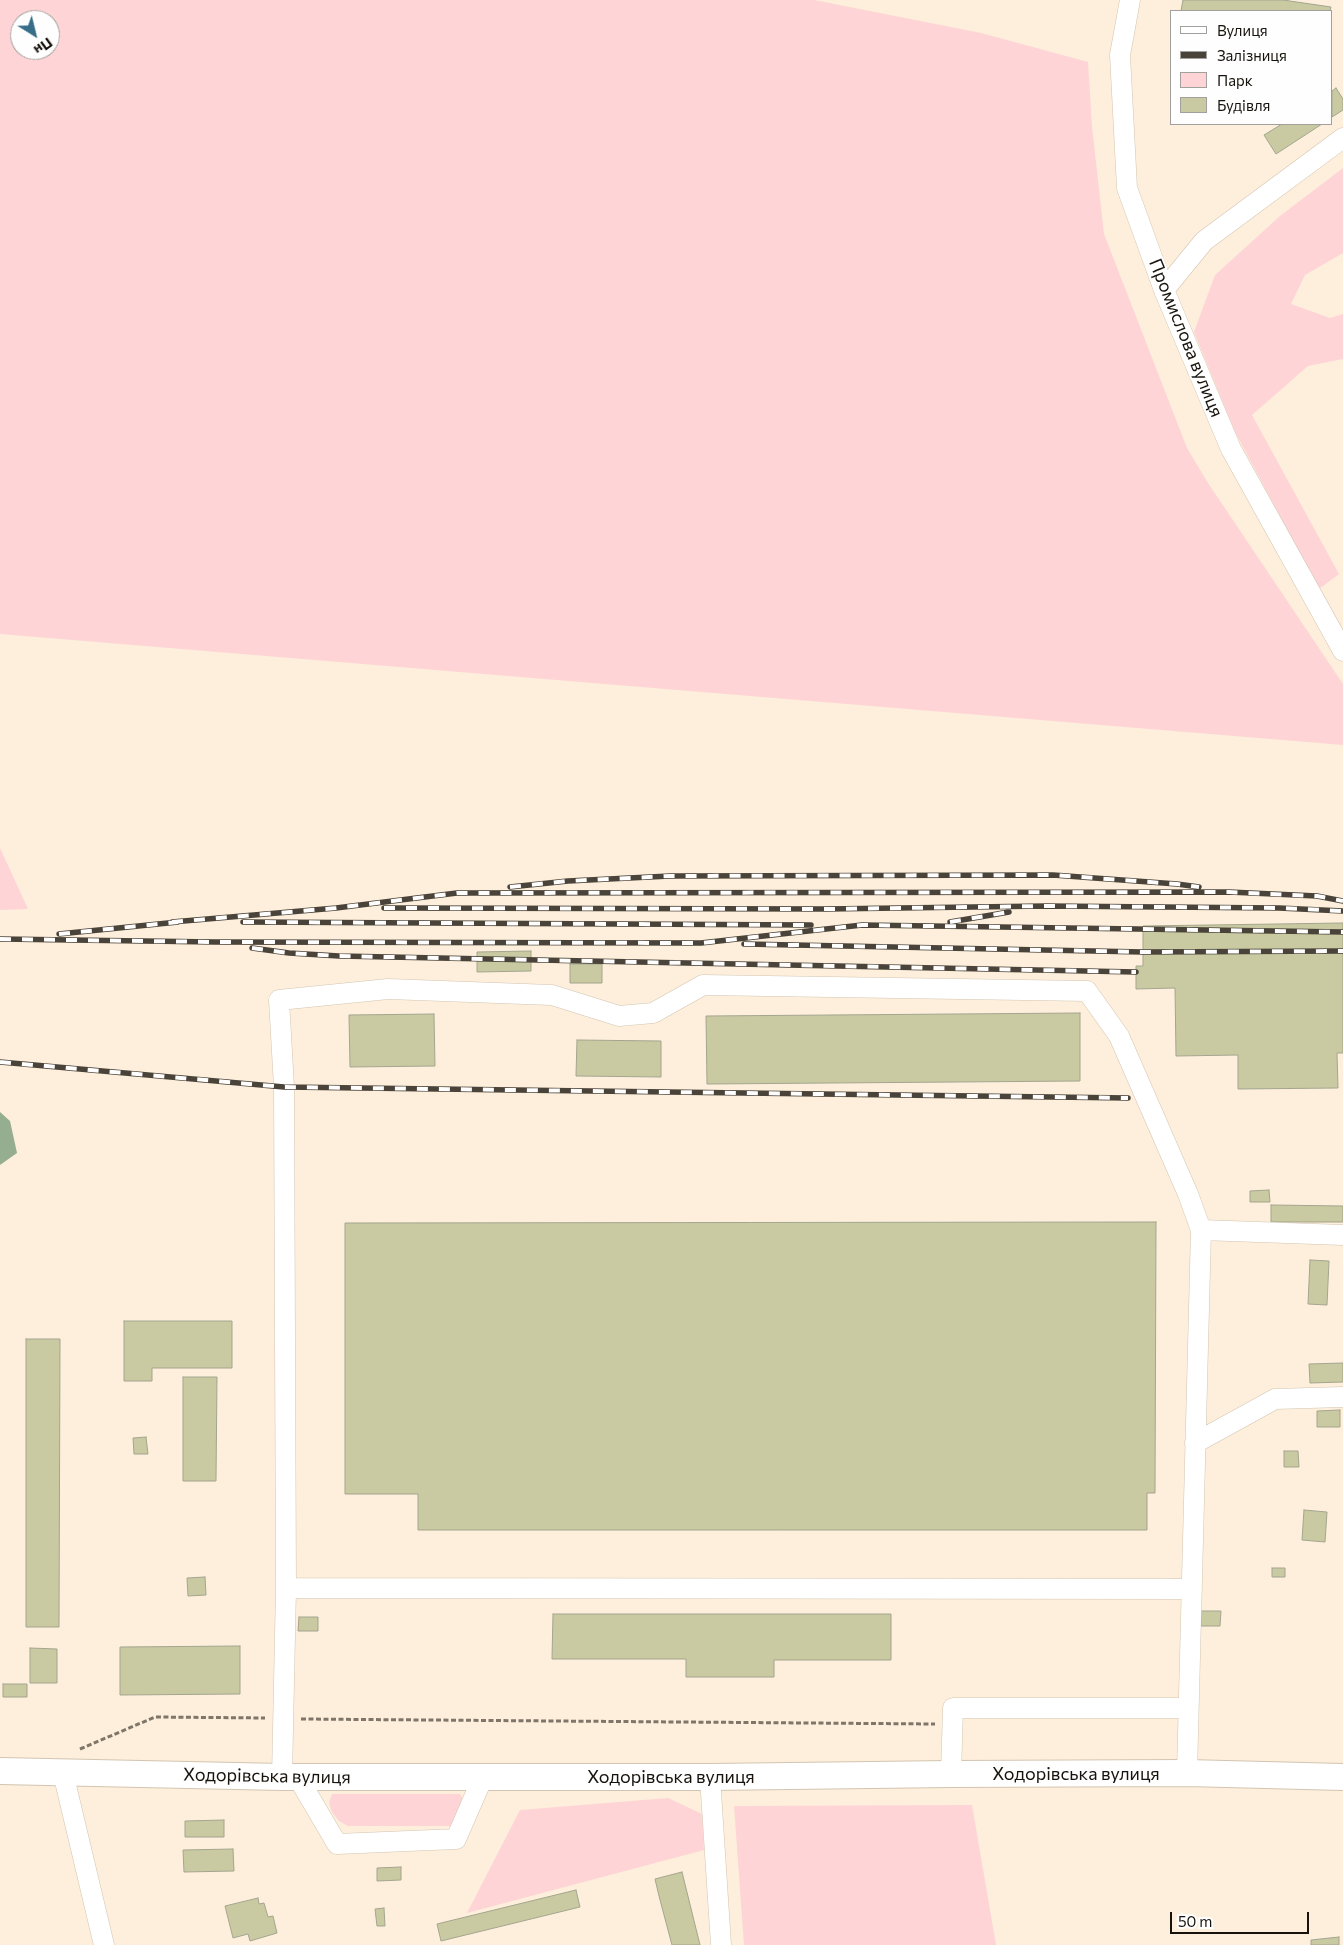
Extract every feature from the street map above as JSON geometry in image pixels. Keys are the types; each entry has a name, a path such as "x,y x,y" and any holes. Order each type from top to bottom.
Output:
{"main road":[{"name":"Ходорівська вулиця","path":"0,1771 483,1778 1187,1773 1343,1776"}],"street":[{"name":"Промислова вулиця","path":"1130,0 1120,55 1127,188 1164,290 1231,449 1343,651"},
{"path":"1164,290 1204,241 1343,138"},
{"path":"483,1778 456,1839 337,1844 290,1776 283,1718 286,1588 284,1087 279,1000 388,989 552,995 620,1016 653,1013 703,985 1086,991 1119,1036 1188,1194 1201,1230 1187,1773"},
{"path":"1201,1230 1343,1235"},
{"path":"1196,1442 1275,1399 1343,1397"},
{"path":"286,1588 1192,1589"},
{"path":"951,1774 953,1708 1188,1708"},
{"path":"63,1773 104,1945"},
{"path":"710,1777 721,1945"}],"path":[{"path":"76,1751 155,1717 953,1724"}],"green space":[{"path":"0,0 814,0 981,33 1088,62 1092,127 1104,234 1187,448 1208,483 1343,684 1343,745 0,634"},
{"path":"1343,168 1343,253 1305,275 1291,304 1330,318 1343,314 1343,359 1308,366 1252,415 1339,574 1319,589 1235,432 1194,332 1215,275 1280,216"},
{"path":"0,848 28,909 0,910"},
{"path":"332,1794 460,1794 464,1801 461,1814 451,1826 348,1826 339,1821 332,1812 329,1803"},
{"path":"668,1798 702,1814 704,1850 467,1913 520,1810"},
{"path":"972,1805 996,1945 744,1945 734,1806"}],"shaded area":[{"path":"0,1112 10,1121 17,1153 0,1165"}],"building":[{"path":"1183,0 1283,0 1331,7 1330,10 1181,10"},
{"path":"1336,88 1343,99 1343,110 1333,116 1333,90"},
{"path":"1280,125 1320,125 1276,154 1264,135"},
{"path":"1343,923 1343,1053 1337,1053 1338,1088 1238,1089 1238,1055 1176,1056 1175,988 1136,989 1136,966 1143,966 1143,926"},
{"path":"531,951 531,971 477,972 477,952"},
{"path":"570,964 602,964 602,983 570,983"},
{"path":"1080,1013 1080,1081 707,1084 706,1016"},
{"path":"434,1014 435,1066 350,1067 349,1015"},
{"path":"577,1040 661,1041 661,1077 576,1076"},
{"path":"1269,1190 1270,1202 1250,1202 1250,1191"},
{"path":"1271,1205 1343,1206 1343,1222 1271,1222"},
{"path":"1156,1222 1155,1493 1147,1493 1147,1530 418,1530 418,1494 345,1494 345,1223"},
{"path":"1310,1260 1329,1261 1327,1305 1308,1304"},
{"path":"124,1321 232,1321 232,1368 152,1368 152,1381 124,1381"},
{"path":"26,1339 60,1339 59,1627 26,1627"},
{"path":"1343,1363 1343,1382 1310,1383 1309,1364"},
{"path":"183,1377 217,1377 216,1481 183,1481"},
{"path":"1340,1410 1340,1427 1317,1427 1317,1411"},
{"path":"146,1437 148,1454 134,1454 133,1438"},
{"path":"1284,1451 1298,1451 1299,1467 1284,1467"},
{"path":"1304,1510 1327,1512 1325,1542 1302,1540"},
{"path":"1272,1568 1285,1568 1285,1577 1272,1577"},
{"path":"205,1577 206,1595 188,1596 187,1578"},
{"path":"1201,1611 1221,1611 1220,1626 1201,1626"},
{"path":"553,1614 891,1614 891,1660 774,1660 774,1677 686,1677 686,1659 552,1659"},
{"path":"299,1617 318,1617 318,1631 298,1631"},
{"path":"240,1646 240,1694 120,1695 120,1647"},
{"path":"30,1648 57,1649 57,1683 30,1683"},
{"path":"3,1684 27,1684 27,1697 3,1697"},
{"path":"224,1820 224,1837 185,1837 185,1821"},
{"path":"233,1849 234,1871 184,1872 183,1850"},
{"path":"401,1867 401,1880 377,1881 377,1868"},
{"path":"682,1872 700,1945 672,1945 659,1896 655,1879"},
{"path":"576,1890 580,1907 441,1941 437,1924"},
{"path":"258,1898 259,1904 264,1903 268,1917 273,1916 277,1933 250,1941 248,1934 233,1938 225,1906"},
{"path":"384,1908 385,1926 377,1926 375,1909"},
{"path":"1339,1937 1339,1945 1311,1945 1311,1940"}],"railway":[{"path":"510,887 568,881 670,876 1053,875 1199,887"},
{"path":"172,922 336,908 457,893 1229,892 1317,896 1343,901"},
{"path":"384,908 826,909 1046,906 1279,908 1343,911"},
{"path":"950,922 1009,912"},
{"path":"59,934 178,922"},
{"path":"243,922 811,925"},
{"path":"0,939 215,942 701,943 862,925 1343,932"},
{"path":"744,944 1143,952 1343,951"},
{"path":"252,948 289,953 339,956 1136,972"},
{"path":"0,1062 284,1087 1128,1098"}]}
